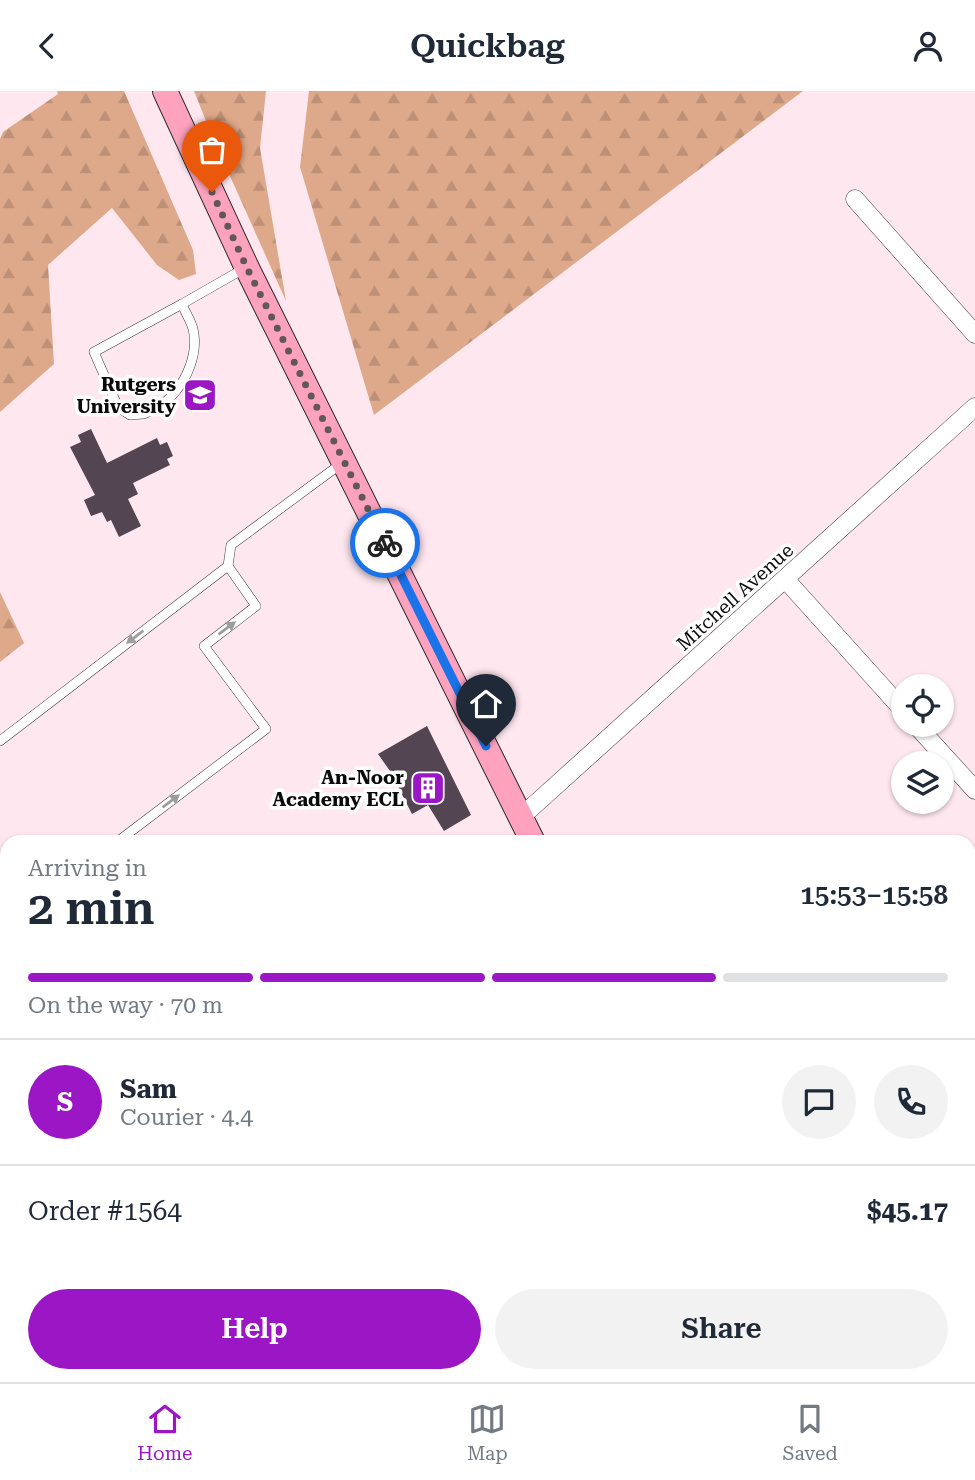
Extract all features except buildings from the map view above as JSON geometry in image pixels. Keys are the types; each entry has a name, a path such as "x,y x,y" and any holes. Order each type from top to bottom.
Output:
{"street":[{"path":"165,91 247,268 530,835"},
{"path":"855,199 975,334"},
{"name":"Mitchell Avenue","path":"522,817 975,407"},
{"path":"786,580 891,697"},
{"path":"927,737 975,790"}],"lane":[{"path":"182,305 193,329 195,350 185,378 170,398 147,413 130,415 118,407 94,352 247,268"},
{"path":"126,835 266,729 204,646 256,606 228,566 231,545 344,461"},
{"path":"0,741 228,566"}],"green space":[{"path":"57,91 124,91 193,250 196,274 179,280 157,265 112,208 48,265 54,364 0,412 0,139 3,132 58,94"},
{"path":"194,91 266,91 260,148 286,301 212,136"},
{"path":"309,91 803,91 374,415 300,167"},
{"path":"0,592 24,643 0,662"}],"way so far":[{"path":"212,192 247,268 385,543"}],"place":[{"name":"Rutgers University","path":"200,395"},
{"name":"An-Noor Academy ECL","path":"428,788"}],"route":[{"path":"385,543 486,746"}]}
